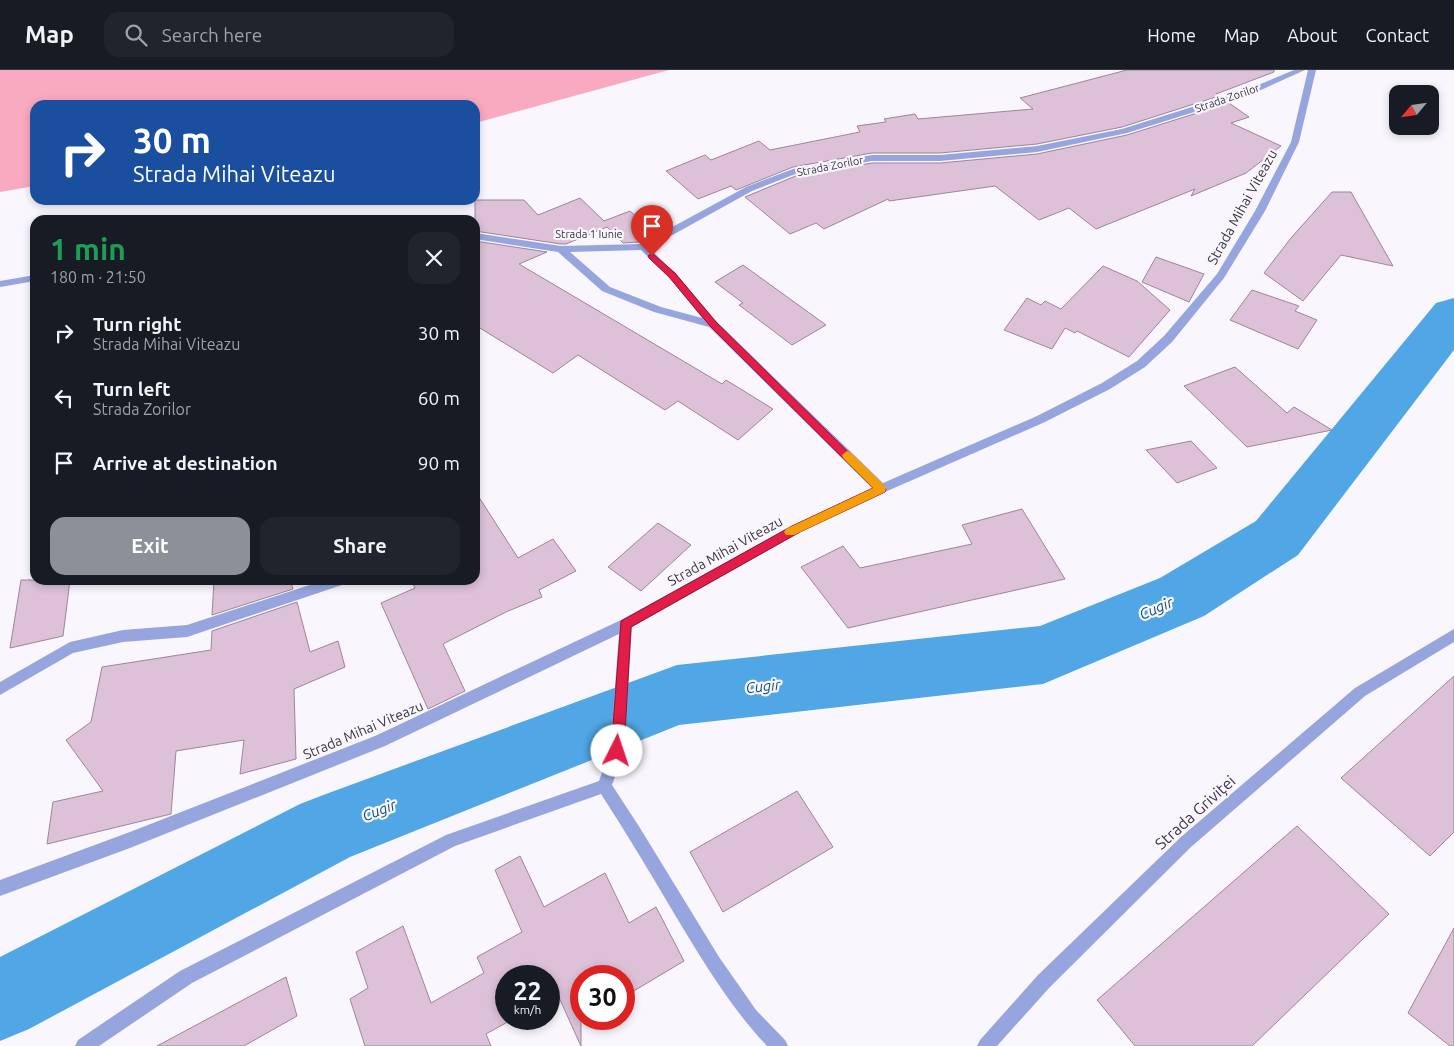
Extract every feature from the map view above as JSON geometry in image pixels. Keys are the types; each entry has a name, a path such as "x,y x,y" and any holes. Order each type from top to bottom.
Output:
{"street":[{"name":"Strada Zorilor","path":"643,246 749,189 796,171 872,158 940,158 1037,149 1124,132 1249,92 1301,70"},
{"name":"Strada Mihai Viteazu","path":"0,888 130,840 380,741 626,624 796,529 1041,418 1106,386 1141,364 1168,339 1221,276 1260,211 1295,142 1312,70"},
{"name":"Strada 1 Iunie","path":"480,236 561,249 643,246"},
{"path":"643,246 672,275 713,324 881,489"},
{"path":"561,249 606,289 658,310 713,324"},
{"path":"0,284 30,279"},
{"path":"0,689 70,648 123,636 187,631 326,585"},
{"path":"604,786 617,751 626,624"},
{"name":"Strada Griviței","path":"986,1046 1044,981 1186,842 1360,692 1454,635"},
{"path":"84,1046 186,977 451,840 604,786"},
{"path":"604,786 635,833 713,962 750,1016 779,1046"}],"shaded area":[{"path":"0,70 669,70 480,122 480,100 30,100 30,187 0,192"}],"building":[{"path":"1127,70 1274,70 1274,72 1216,94 1219,96 1122,127 1037,144 940,153 872,153 793,167 736,190 731,186 698,199 666,171 705,155 711,160 759,141 770,150 860,132 857,126 886,122 884,119 915,114 918,119 1033,109 1020,98"},
{"path":"1229,103 1249,117 1231,123 1281,146 1246,173 1191,196 1195,189 1096,229 1069,208 1039,220 995,186 889,201 888,199 824,229 816,223 790,234 745,197 798,175 872,163 940,163 1037,154 1127,135"},
{"path":"1332,192 1351,192 1393,266 1341,255 1303,301 1264,273 1291,238"},
{"path":"580,198 604,221 630,211 655,234 639,242 623,243 607,227 566,244 561,244 480,232 480,215 475,215 475,205 480,205 480,200 524,200 538,215"},
{"path":"480,242 547,252 519,264 722,384 726,380 773,409 738,440 678,401 665,410 578,355 553,373 480,328"},
{"path":"1156,257 1204,274 1189,302 1142,282"},
{"path":"743,265 826,325 792,345 739,305 743,303 715,282"},
{"path":"1103,266 1137,281 1170,310 1129,357 1077,331 1075,333 1065,328 1052,349 1004,330 1027,298 1041,305 1045,301 1061,309"},
{"path":"1252,290 1299,306 1295,311 1317,320 1298,349 1230,320"},
{"path":"1235,367 1287,413 1294,407 1332,430 1247,447 1184,386"},
{"path":"1191,441 1217,468 1177,483 1146,450"},
{"path":"480,499 518,558 553,539 576,571 539,590 542,597 506,612 443,644 465,691 428,709 381,603 415,588 414,585 480,585"},
{"path":"1022,509 1065,579 848,628 801,567 843,546 860,568 972,544 962,525"},
{"path":"658,523 691,545 641,591 608,567"},
{"path":"21,580 30,580 30,585 69,585 63,636 10,648"},
{"path":"214,585 292,585 293,589 212,615"},
{"path":"297,602 310,652 338,641 345,667 294,689 296,759 240,774 244,740 176,751 171,814 47,844 53,802 103,791 66,740 91,722 102,667 211,650 212,631"},
{"path":"1454,676 1454,832 1430,856 1341,778"},
{"path":"797,791 833,847 723,912 690,852"},
{"path":"1297,826 1389,914 1252,1046 1135,1046 1097,1000"},
{"path":"520,856 544,907 605,873 629,923 656,907 684,961 635,990 635,965 570,965 570,1022 560,1000 560,965 495,965 495,1029 486,1034 491,1046 365,1046 350,999 368,988 356,952 403,926 431,1003 484,973 477,957 522,932 495,870"},
{"path":"1454,928 1454,1046 1450,1046 1408,1013"},
{"path":"286,977 297,1016 244,1046 157,1046"},
{"path":"574,1030 581,1030 581,1046"}],"waterway":[{"name":"Cugir","path":"0,1000 326,830 677,695 1043,655 1182,597 1277,538 1454,315"}],"slow traffic":[{"path":"790,532 881,489 847,455"}],"route":[{"path":"617,751 626,624 796,529 881,489 713,324 690,300 672,275 652,256"}]}
